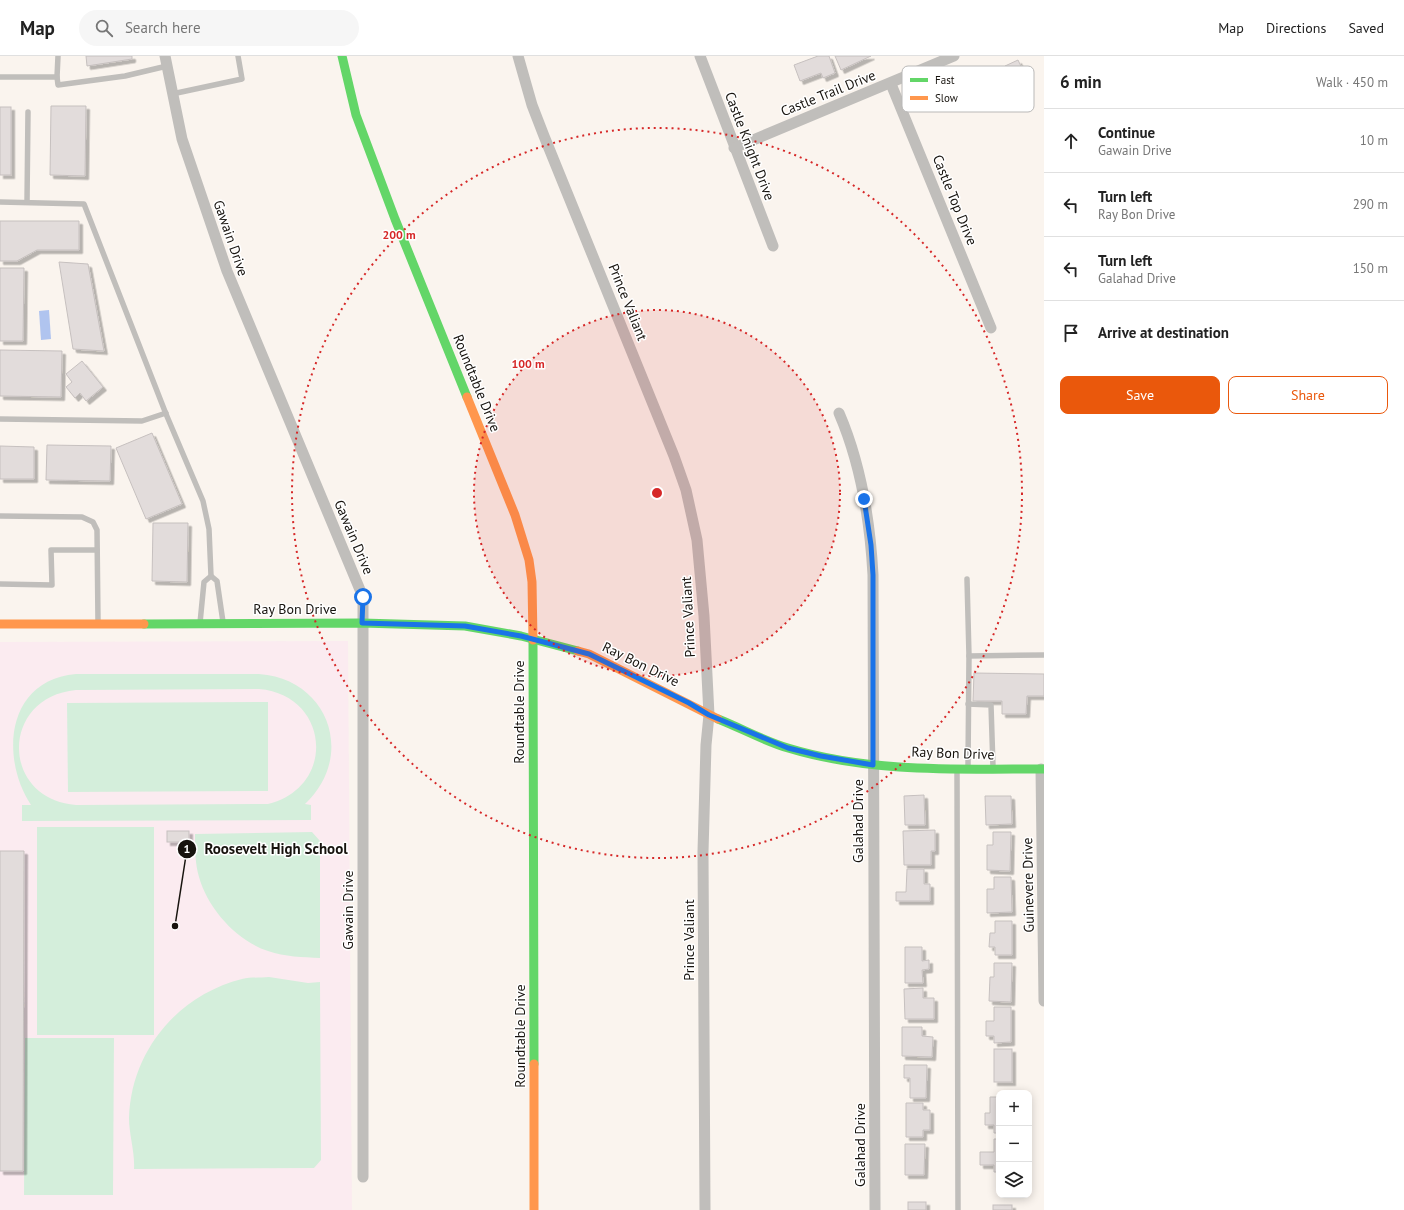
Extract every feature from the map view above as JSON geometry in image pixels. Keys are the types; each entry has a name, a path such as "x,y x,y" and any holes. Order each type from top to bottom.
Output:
{"street":[{"name":"Roundtable Drive","path":"342,56 356,115 395,219 524,538 532,582 534,1210"},
{"name":"Prince Valiant","path":"518,56 542,130 674,456 686,490 697,540 700,563 709,715 706,745 704,852 705,1210"},
{"name":"Castle Knight Drive","path":"700,56 734,148 773,246"},
{"name":"Castle Trail Drive","path":"932,66 954,56"},
{"name":"Gawain Drive","path":"166,61 182,139 227,272 363,597 363,1177"},
{"name":"Castle Trail Drive","path":"734,148 902,79"},
{"name":"Castle Top Drive","path":"891,84 902,111"},
{"name":"Castle Top Drive","path":"902,112 991,328"},
{"name":"Galahad Drive","path":"839,413 848,434 858,469 871,545 873,575 875,1210"},
{"name":"Ray Bon Drive","path":"0,624 362,623 465,626 533,639 589,654 689,703 709,715 788,748 821,756 873,765 968,769 1043,769"},
{"name":"Guinevere Drive","path":"1043,769 1044,1001"}],"lane":[{"path":"58,56 58,85 125,76 166,61"},
{"path":"172,94 242,79 238,56"},
{"path":"0,77 57,77"},
{"path":"27,202 28,112"},
{"path":"0,202 84,204 166,413 203,501 209,529 211,576"},
{"path":"0,420 142,421 166,413"},
{"path":"0,516 82,518 93,522 97,530 98,624"},
{"path":"0,584 52,585 51,550 97,550"},
{"path":"211,576 218,581 223,624"},
{"path":"200,624 204,582 211,576"},
{"path":"967,579 969,656 968,769"},
{"path":"969,656 1044,655"},
{"path":"968,704 991,705 994,769"},
{"path":"957,768 958,1210"}],"shaded area":[{"path":"348,641 352,1210 0,1210 0,642"}],"green space":[{"path":"76,674 259,674 283,679 303,690 318,705 327,723 331,743 329,764 321,785 305,804 311,805 311,820 22,821 22,805 31,805 21,786 15,766 13,744 16,724 23,706 35,690 53,679","holes":["259,689 283,695 300,707 311,724 316,742 314,762 306,780 290,794 268,804 76,805 51,799 33,785 23,768 19,748 23,728 33,710 51,697 76,690"]},
{"path":"268,702 268,791 68,792 67,703"},
{"path":"37,827 154,827 154,1035 37,1035"},
{"path":"312,832 320,841 320,958 294,956 268,951 245,940 225,922 209,901 203,889 198,872 195,834"},
{"path":"269,977 308,983 320,982 321,1160 314,1168 134,1169 134,1156 129,1118 132,1093 138,1070 162,1029 179,1012 198,998 219,987 242,979"},
{"path":"25,1038 114,1038 113,1195 24,1195"}],"water":[{"path":"49,310 51,339 41,340 39,311"}],"building":[{"path":"86,56 132,56 132,59 87,66"},
{"path":"818,56 829,56 835,73 823,78 821,73 800,81 794,65"},
{"path":"835,56 871,56 841,70"},
{"path":"1018,60 1021,66 1005,66"},
{"path":"51,106 86,106 85,176 50,175"},
{"path":"0,107 11,107 11,175 0,175"},
{"path":"0,221 79,221 79,250 37,250 17,261 0,261"},
{"path":"59,262 88,264 104,351 73,349"},
{"path":"0,268 24,268 23,341 0,341"},
{"path":"0,350 62,351 61,397 0,396"},
{"path":"82,361 103,387 86,401 80,393 75,398 66,387 72,382 66,374"},
{"path":"152,433 182,504 146,519 116,448"},
{"path":"47,445 111,446 110,481 46,480"},
{"path":"0,446 34,447 34,479 0,479"},
{"path":"153,523 188,523 187,582 152,581"},
{"path":"974,673 1044,674 1044,696 1027,696 1026,714 1002,714 1002,701 973,701"},
{"path":"924,795 925,825 905,825 904,796"},
{"path":"985,796 1011,796 1012,824 986,825"},
{"path":"935,830 935,851 931,851 931,865 904,865 903,831"},
{"path":"167,831 189,831 189,842 167,842"},
{"path":"993,832 1011,832 1010,871 987,870 987,845 993,845"},
{"path":"0,851 24,851 23,1171 0,1171"},
{"path":"907,869 924,869 924,884 930,884 930,901 896,901 896,892 906,892"},
{"path":"994,877 1011,877 1012,912 987,913 987,889 994,889"},
{"path":"995,921 1012,921 1012,955 995,955 995,947 989,947 990,933 995,933"},
{"path":"905,947 922,947 922,961 929,960 929,969 922,970 923,983 905,983"},
{"path":"994,963 1012,963 1011,1002 989,1001 990,977 994,977"},
{"path":"923,988 923,998 934,998 934,1019 905,1019 904,989"},
{"path":"994,1007 1011,1007 1011,1042 994,1043 994,1036 986,1036 986,1021 994,1021"},
{"path":"902,1027 922,1027 922,1036 933,1037 932,1057 902,1056"},
{"path":"994,1049 1012,1049 1012,1082 994,1082"},
{"path":"904,1065 927,1065 926,1098 910,1098 910,1078 904,1078"},
{"path":"990,1097 996,1097 996,1133 994,1133 994,1125 985,1125 985,1113 990,1113"},
{"path":"906,1103 923,1103 923,1110 930,1110 930,1130 923,1130 923,1137 906,1137"},
{"path":"994,1139 996,1139 996,1172 994,1172 994,1165 980,1165 980,1152 994,1152"},
{"path":"905,1144 925,1144 924,1175 905,1175"},
{"path":"908,1202 926,1202 926,1210 908,1210"},
{"path":"993,1205 1012,1205 1012,1210 993,1210"}],"traffic: fast":[{"path":"342,56 356,115 395,219 467,397"},
{"path":"144,624 362,623 465,626 521,636 578,651"},
{"path":"533,640 534,1064"},
{"path":"718,719 788,748 851,762 915,768 1044,769"}],"traffic: slow":[{"path":"467,397 515,515 529,560 532,582 533,640"},
{"path":"0,624 144,624"},
{"path":"578,651 589,654 718,719"},
{"path":"534,1064 534,1210"}],"place":[{"name":"Roosevelt High School","path":"175,926"}],"route":[{"path":"363,597 362,623 465,626 521,636 589,654 689,703 709,715 788,748 821,756 873,765 873,575 871,545 864,499"}]}
